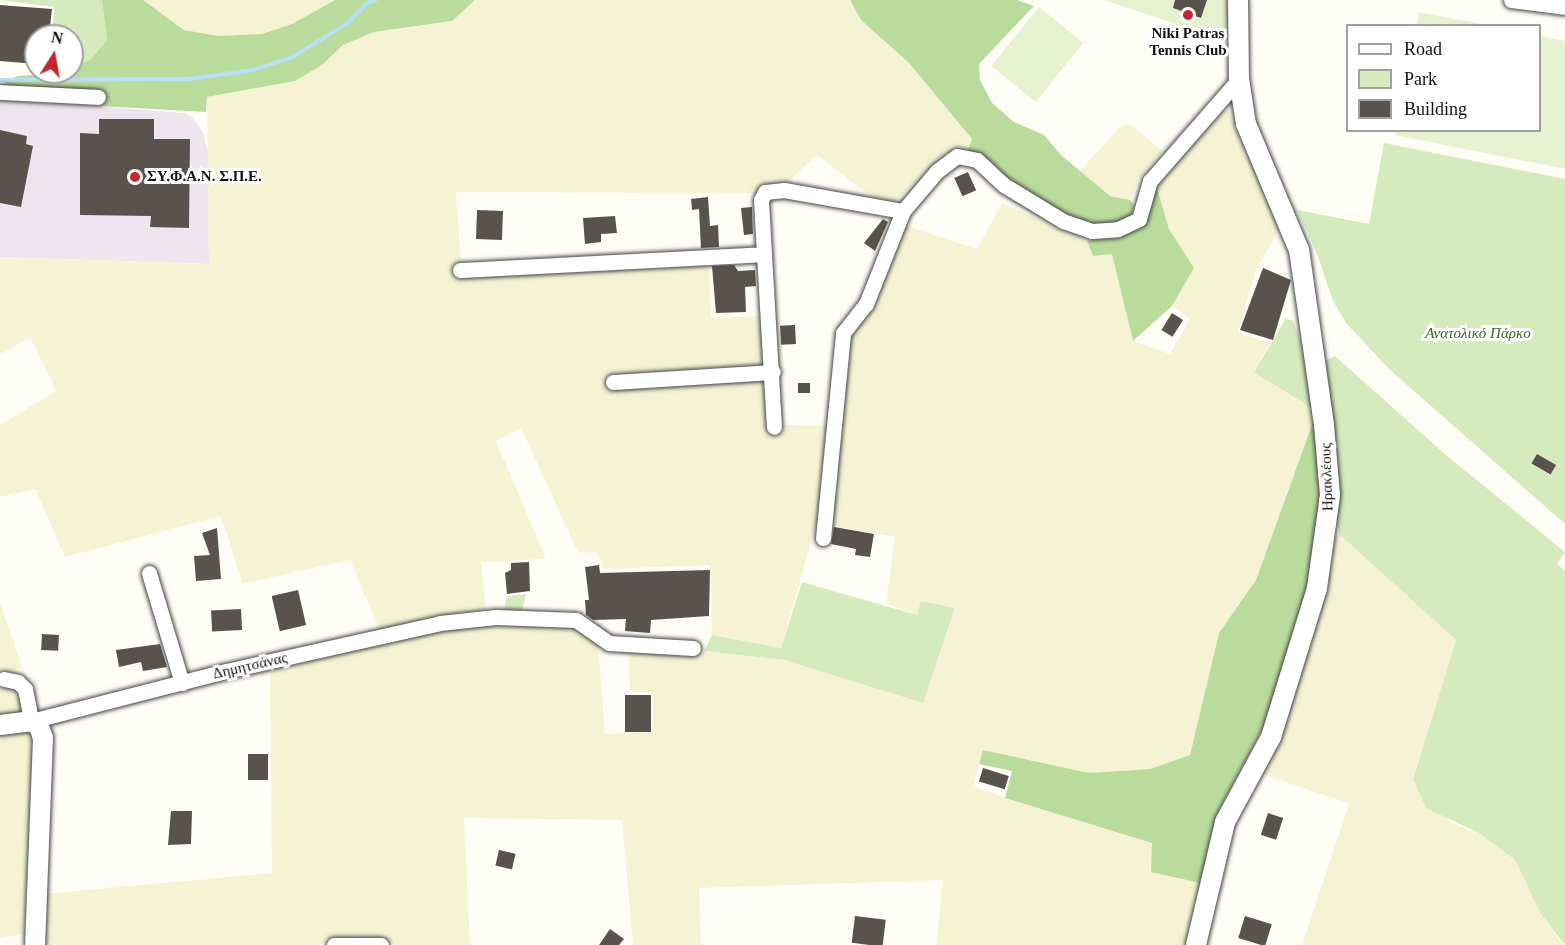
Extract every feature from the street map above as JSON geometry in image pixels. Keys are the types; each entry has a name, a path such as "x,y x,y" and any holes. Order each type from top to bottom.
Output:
{"street":[{"name":"Ηρακλέους","path":"1196,945 1229,811 1270,737 1317,588 1330,495 1324,425 1299,250 1246,124 1239,79 1238,0"},
{"path":"1511,0 1565,7"},
{"path":"823,538 843,333 866,304 903,211 946,163 963,156 977,160 1021,196 1074,225 1102,232 1124,227 1141,216 1150,181 1239,79"},
{"path":"0,92 98,97"},
{"path":"774,427 761,200 771,190 903,211"},
{"path":"460,270 764,254"},
{"path":"613,382 772,372"},
{"path":"149,573 182,683"},
{"name":"Δημητσάνας","path":"31,721 440,623 496,617 576,620 609,644 693,648"},
{"path":"4,679 18,682 25,689 31,721"},
{"path":"0,725 31,721 39,726 43,738 35,945"},
{"path":"334,945 381,945"}],"shaded area":[{"path":"143,0 335,0 292,24 262,34 219,36 184,30"},
{"path":"475,0 850,0 861,20 909,63 972,139 968,150 945,154 892,204 878,202 817,155 783,186 768,184 756,193 456,192 461,267 709,261 711,318 766,316 780,425 839,426 846,341 901,224 977,249 1002,203 1087,241 1093,256 1112,253 1133,341 1170,354 1190,319 1172,306 1193,268 1169,229 1156,185 1219,112 1228,111 1279,229 1255,273 1238,332 1270,343 1254,371 1317,411 1256,580 1219,633 1190,755 1150,769 1089,773 983,750 973,787 1153,843 1151,872 1200,883 1188,945 936,945 943,880 699,888 701,945 633,945 622,820 464,818 470,945 399,945 360,935 315,945 40,945 43,894 272,873 270,667 446,627 566,624 598,644 605,734 653,732 653,693 630,691 629,651 704,651 785,660 923,702 955,609 922,601 917,615 886,603 895,537 816,523 781,648 712,635 711,565 604,569 597,553 578,552 521,428 496,441 546,559 481,562 486,612 419,624 379,629 350,560 243,584 221,516 65,557 35,489 0,497 0,425 56,391 30,337 0,355 0,257 209,264 207,97 295,81 322,65 343,45 374,32 452,21"},
{"path":"0,98 184,113 193,118 203,133 208,152 209,264 0,257"},
{"path":"1130,124 1162,151 1140,177 1130,200 1110,196 1080,171 1120,127"},
{"path":"1339,534 1456,640 1413,778 1453,824 1479,833 1515,860 1540,913 1563,945 1302,945 1349,804 1260,773 1328,580 1334,538"},
{"path":"0,603 22,667 0,675"},
{"path":"9,687 18,696 22,711 0,719 0,689"},
{"path":"18,724 33,732 36,752 23,934 0,938 0,729"}],"green space":[{"path":"0,0 102,0 107,40 90,60 84,62 84,24 53,24 54,7"},
{"path":"102,0 143,0 184,30 219,36 262,34 292,24 335,0 475,0 452,21 374,32 343,45 322,65 295,81 207,97 206,112 100,106 101,93 0,86 17,76 24,75 24,84 84,84 84,62 90,60 107,40"},
{"path":"850,0 1017,0 1034,6 979,64 980,80 992,103 1014,122 1044,135 1061,155 1110,196 1130,200 1134,205 1130,219 1110,229 1069,220 971,154 968,150 972,139 909,63 861,20"},
{"name":"Niki Patras Tennis Club","path":"1104,0 1228,0 1226,40 1194,30"},
{"path":"1039,7 1083,43 1035,102 991,66"},
{"path":"1419,12 1481,24 1417,24"},
{"path":"1541,36 1565,41 1565,169 1395,135 1396,132 1541,132"},
{"name":"Ανατολικό Πάρκο","path":"1384,143 1565,179 1565,524 1388,368 1346,323 1333,301 1316,251 1297,210 1369,224"},
{"path":"1156,185 1169,229 1194,268 1172,306 1133,341 1112,254 1093,256 1087,241 1118,237 1137,226"},
{"path":"1286,318 1293,321 1308,361 1317,411 1254,372"},
{"path":"1335,356 1446,455 1565,552 1557,564 1565,571 1565,945 1540,913 1515,860 1479,833 1426,808 1413,779 1456,640 1339,534 1336,507 1340,489 1334,428 1322,362"},
{"path":"1317,411 1322,458 1315,573 1265,724 1217,814 1200,883 1151,872 1152,843 1005,798 1012,771 979,764 983,750 1089,773 1150,769 1190,755 1219,633 1256,580"},
{"path":"802,582 917,615 921,601 955,608 923,703 785,660 704,651 712,635 781,648"},
{"path":"526,594 522,611 504,610 507,596"}],"building":[{"path":"1175,0 1207,0 1201,18 1173,8"},
{"path":"0,5 52,9 50,24 24,24 24,63 0,61"},
{"name":"ΣΥ.Φ.Α.Ν. Σ.Π.Ε.","path":"99,119 154,119 154,139 190,139 189,228 150,227 151,216 80,215 80,133 99,134"},
{"path":"0,130 27,136 26,144 33,146 21,207 0,203"},
{"path":"968,172 976,190 962,196 954,178"},
{"path":"708,197 710,226 718,225 719,247 701,248 699,209 692,210 691,199"},
{"path":"752,207 753,234 744,235 741,208"},
{"path":"477,210 503,211 502,240 476,239"},
{"path":"615,216 617,233 601,234 601,242 585,244 583,218"},
{"path":"883,219 888,222 875,251 864,243"},
{"path":"734,265 738,271 755,270 756,286 745,287 746,312 716,313 712,266"},
{"path":"1263,268 1291,280 1273,340 1240,330"},
{"path":"1172,313 1183,320 1172,337 1161,330"},
{"path":"795,325 796,344 781,345 780,326"},
{"path":"798,383 810,383 810,393 798,393"},
{"path":"1537,454 1556,465 1551,475 1532,464"},
{"path":"834,527 874,534 870,557 855,555 856,549 831,544"},
{"path":"217,528 221,579 196,581 194,556 210,555 202,533"},
{"path":"529,562 530,591 507,594 505,573 511,570 511,563"},
{"path":"599,565 600,573 710,570 709,616 651,620 650,633 625,631 626,619 593,620 586,615 585,600 589,600 585,567"},
{"path":"298,590 306,625 280,631 272,596"},
{"path":"241,609 242,630 212,632 211,611"},
{"path":"42,634 59,635 58,651 41,650"},
{"path":"160,644 167,667 143,671 141,662 119,667 116,650"},
{"path":"625,695 651,695 651,732 625,732"},
{"path":"248,754 268,754 268,780 248,780"},
{"path":"983,768 1009,776 1005,789 979,781"},
{"path":"171,811 192,811 191,844 168,845"},
{"path":"1268,813 1283,818 1276,840 1261,835"},
{"path":"499,850 516,854 512,869 495,866"},
{"path":"855,916 886,920 883,945 852,943"},
{"path":"1245,916 1272,924 1265,945 1238,938"},
{"path":"610,929 624,939 619,945 599,945"}],"waterway":[{"path":"0,80 190,79 253,70 291,58 348,23 367,3 376,0"}],"place":[{"name":"Niki Patras Tennis Club","path":"1188,15"},
{"name":"ΣΥ.Φ.Α.Ν. Σ.Π.Ε.","path":"135,177"}]}
